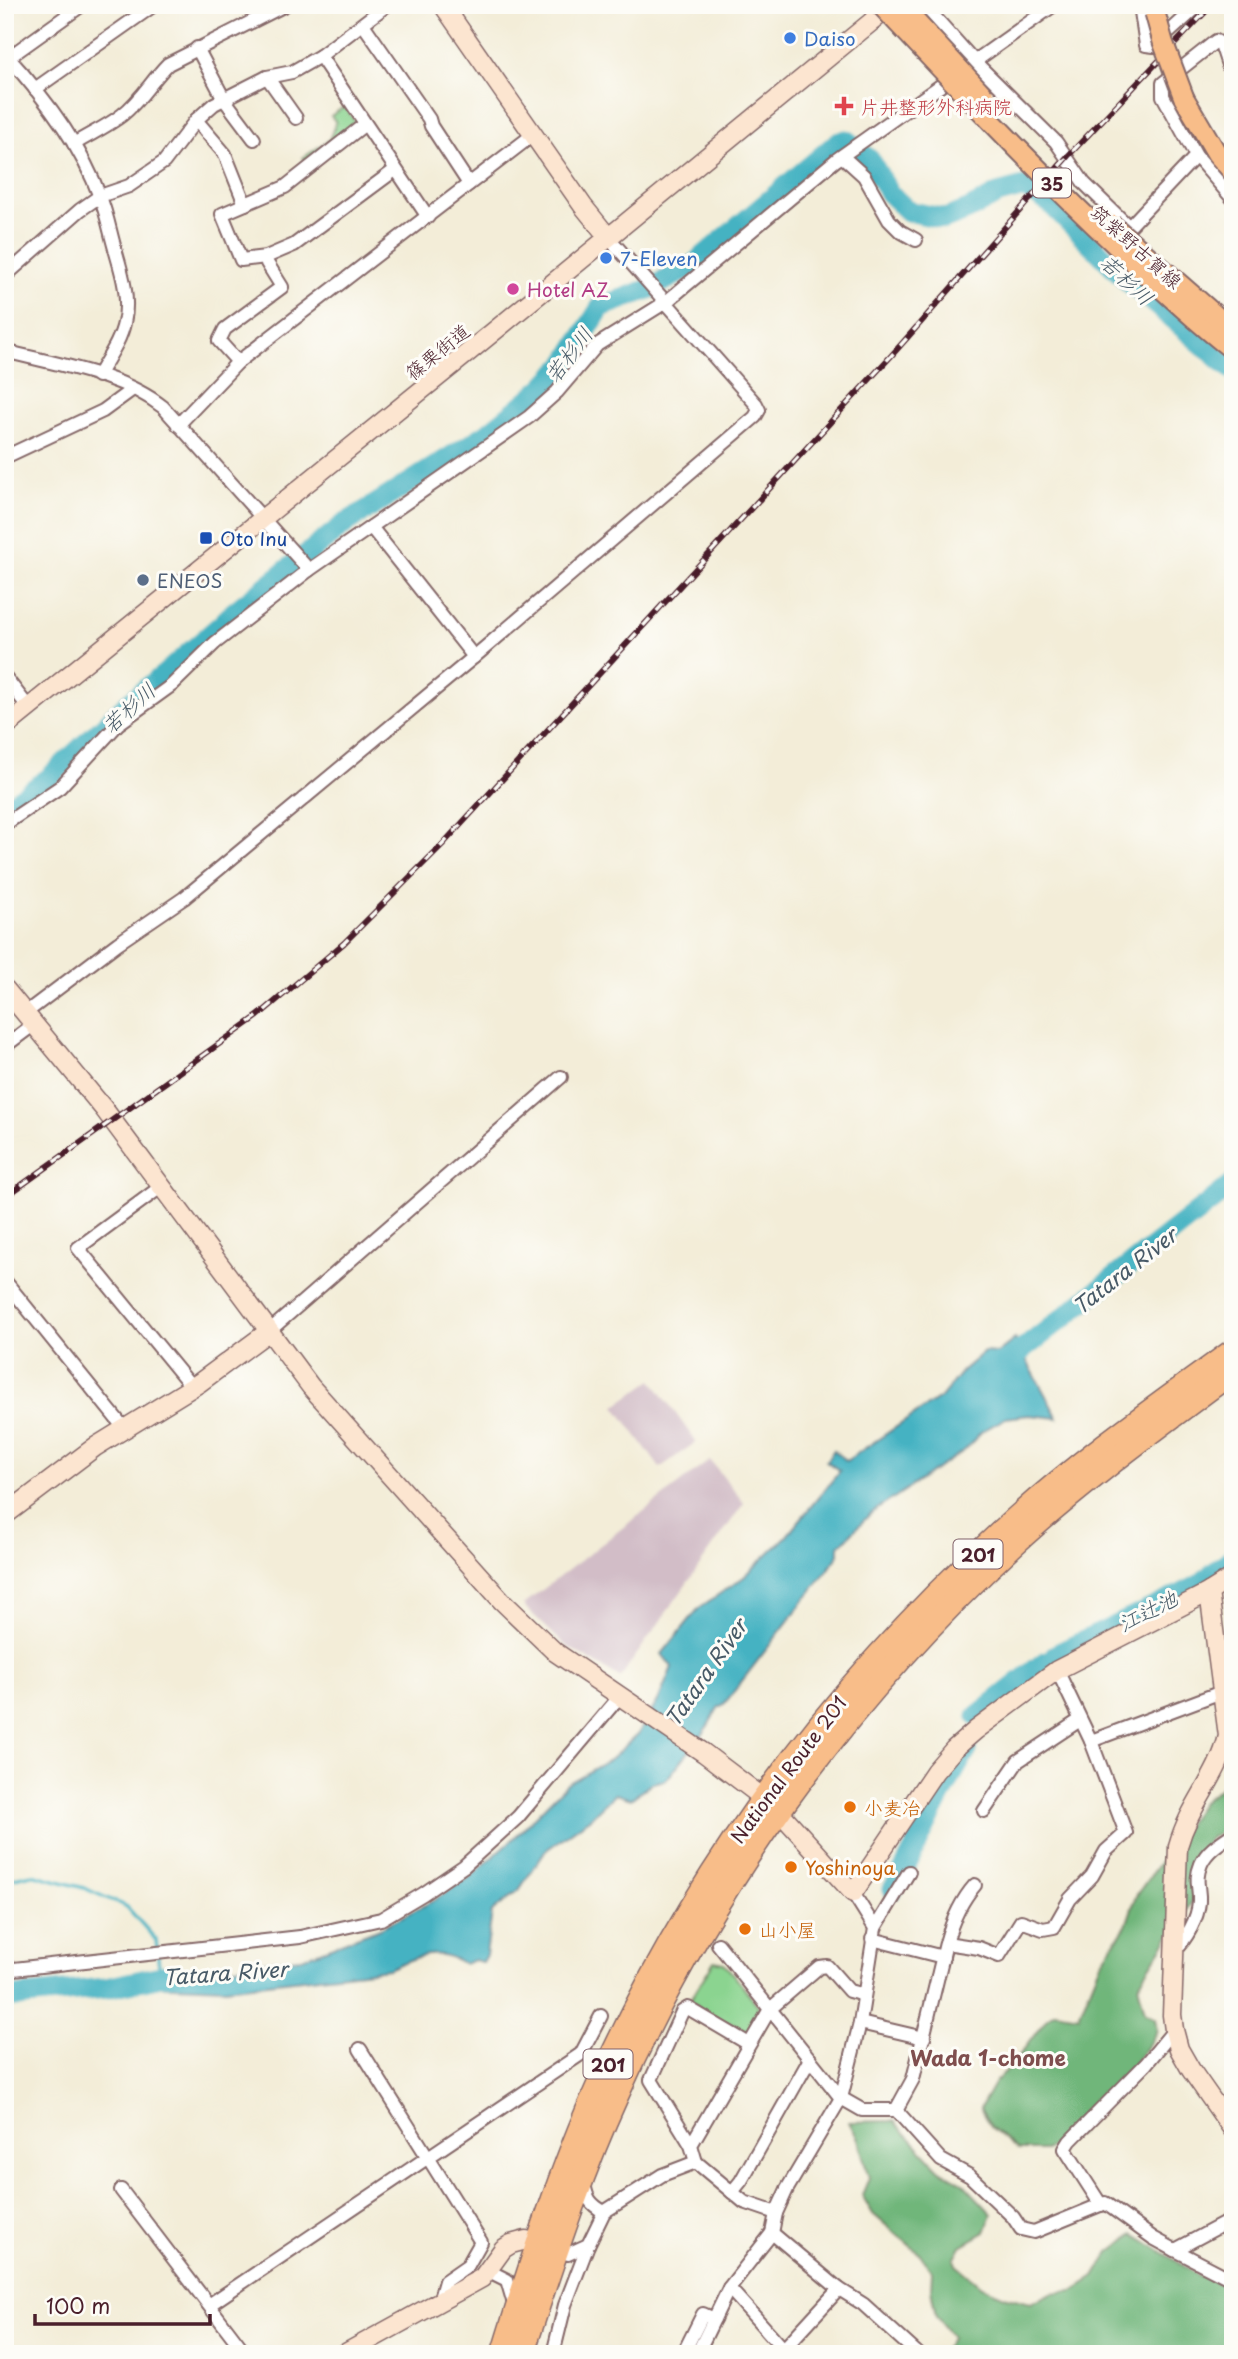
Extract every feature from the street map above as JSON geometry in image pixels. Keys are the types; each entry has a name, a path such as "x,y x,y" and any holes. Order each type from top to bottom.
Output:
{"highway":[{"name":"National Route 201","path":"522,2354 547,2245 598,2086 623,2032 664,1953 770,1804 845,1692 1003,1530 1071,1472 1233,1351"},
{"name":"National Route 201","path":"503,2354 516,2311 584,2175 616,2095 660,2006 770,1804 898,1662 1005,1553 1080,1488 1233,1371"}],"main road":[{"name":"筑紫野古賀線","path":"881,5 979,110 1093,224 1164,291 1233,349"},
{"name":"筑紫野古賀線","path":"900,5 1103,217 1233,331"},
{"path":"1150,8 1184,98 1217,154 1233,172"}],"street":[{"path":"82,5 6,57 35,89 74,144 100,196 123,277 126,300 121,335 98,376"},
{"path":"35,89 154,5"},
{"path":"256,5 264,17"},
{"path":"74,144 121,116 169,64 285,5"},
{"path":"5,276 46,242 53,232 100,196 130,186 164,162 196,120 214,104 267,76 292,72 320,56 387,5"},
{"path":"5,1046 28,1019 118,943 184,898 474,657 755,417 759,410 583,206 443,5"},
{"name":"篠栗街道","path":"5,727 892,5"},
{"path":"924,5 974,61 1056,142 1084,183 1129,227 1196,156"},
{"path":"5,824 61,787 118,724 172,685 215,643 309,570 529,416 556,392 597,345 666,302 842,156 1054,5"},
{"path":"1150,8 1146,45 1154,46 1199,5"},
{"path":"363,24 470,184"},
{"path":"1233,80 1221,44 1216,41 1163,83 1163,96 1196,156 1233,199"},
{"path":"197,48 224,99 254,139"},
{"path":"320,56 428,216"},
{"path":"267,76 296,118"},
{"path":"196,120 225,154 245,204"},
{"path":"365,124 285,187 222,214 241,260 265,257 294,245 395,170"},
{"path":"178,425 238,362 534,134"},
{"path":"842,156 864,176 888,220 916,240"},
{"path":"238,362 219,341 225,329 282,287 265,257"},
{"path":"5,351 98,376 148,395 163,407 309,570"},
{"path":"5,457 103,411 133,389"},
{"path":"371,527 474,657"},
{"path":"5,677 29,708"},
{"path":"5,989 104,1109 268,1332 328,1406 530,1629 555,1652 695,1747 770,1804 853,1894 873,1934"},
{"path":"5,1515 95,1447 192,1387 268,1332 561,1077"},
{"path":"162,1186 78,1248 192,1387"},
{"path":"5,1281 124,1428"},
{"path":"853,1894 935,1771 954,1749 1018,1697 1057,1670 1233,1577"},
{"path":"1209,1592 1228,1736 1216,1773 1198,1797 1178,1846 1174,2030 1191,2070 1233,2130"},
{"path":"873,1934 945,1950 979,1948 999,1956 1021,1920 1043,1928 1054,1927 1069,1899 1092,1876 1107,1850 1126,1833 1091,1741 1057,1670"},
{"path":"1091,1741 1224,1690"},
{"path":"5,1970 300,1937 381,1919 423,1895 464,1866 518,1817 624,1699"},
{"path":"984,1811 1018,1761 1080,1720"},
{"path":"1175,1950 1186,1939 1199,1904 1196,1885 1201,1865 1215,1846 1233,1834"},
{"path":"697,2354 729,2288 772,2232 776,2213 841,2098 860,2023 873,1934 909,1872"},
{"path":"896,2110 913,2079 952,1922 975,1885"},
{"path":"718,1944 841,2098 862,2110 896,2110 942,2160 970,2176 1013,2217 1021,2229 1034,2232 1105,2203 1153,2238 1233,2280"},
{"path":"691,2145 769,2008 819,1967 827,1966 849,1991 864,1995"},
{"path":"749,2044 688,2008 682,2012 651,2080 691,2145 696,2162 744,2202 776,2213"},
{"path":"209,2305 580,2054 601,2016"},
{"path":"860,2023 924,2038"},
{"path":"1101,2205 1065,2148 1146,2064 1174,2030"},
{"path":"360,2049 481,2242 468,2265 445,2281 439,2302"},
{"path":"732,2192 741,2181 810,2059"},
{"path":"553,2354 565,2305 604,2212 662,2175 696,2162"},
{"path":"584,2175 586,2197 604,2212"},
{"path":"121,2190 246,2354"},
{"path":"1175,2250 1233,2219"},
{"path":"772,2232 839,2289 863,2304 918,2354"},
{"path":"344,2354 474,2283 489,2271 503,2249 511,2244 526,2240 568,2254 588,2245"},
{"path":"489,2271 507,2280 516,2311"},
{"path":"729,2288 780,2345 782,2353"},
{"path":"782,2353 839,2289"},
{"path":"682,2354 703,2314 714,2319"}],"shaded area":[{"path":"652,1380 696,1442 660,1468 615,1406"},
{"path":"710,1460 744,1503 620,1678 565,1645 523,1605"}],"green space":[{"path":"345,106 357,125 309,164 303,158 329,140 336,122 331,116"},
{"path":"1233,1765 1233,1825 1208,1839 1197,1871 1192,1902 1138,1985 1145,2012 1155,2018 1157,2030 1151,2041 1100,2101 1079,2134 1045,2150 1018,2150 990,2126 980,2108 995,2082 1013,2064 1047,2018 1056,2012 1079,2016 1101,1962 1126,1926 1136,1896 1202,1802 1224,1784"},
{"path":"714,1961 724,1963 759,2007 761,2013 749,2032 709,2015 690,2000"},
{"path":"894,2121 939,2169 963,2183 992,2214 985,2232 961,2246 954,2259 956,2265 981,2286 1031,2303 1051,2293 1073,2291 1095,2277 1110,2252 1134,2234 1198,2275 1233,2288 1233,2354 941,2354 952,2337 936,2316 931,2289 932,2271 920,2254 873,2214 862,2195 869,2178 858,2139 849,2122"}],"water":[{"path":"1015,1339 1058,1418 1029,1415 1006,1418 981,1432 965,1450 870,1514 839,1546 839,1555 725,1703 718,1708 703,1734 666,1780 652,1783 631,1799 615,1794 589,1819 545,1851 519,1890 492,1912 486,1955 482,1962 474,1960 464,1964 445,1955 426,1955 388,1969 225,1988 149,1985 146,1971 209,1972 267,1961 302,1958 380,1928 431,1902 469,1878 513,1839 567,1784 611,1759 638,1734 659,1699 672,1667 662,1654 699,1608 744,1577 786,1537 840,1471 826,1461 834,1450 846,1461 942,1396 962,1371 984,1352 997,1353"}],"waterway":[{"name":"若杉川","path":"5,809 49,778 126,705 234,612 346,523 488,433 543,388 567,362 601,307 649,289 692,266 837,143 846,140 870,160 889,193 908,211 945,219 998,194 1024,187 1050,203 1130,283 1233,370"},
{"name":"Tatara River","path":"1003,1369 1021,1351 1233,1184"},
{"name":"江辻池","path":"1055,1655 1199,1585 1233,1557"},
{"name":"江辻池","path":"977,1716 1046,1661"},
{"name":"江辻池","path":"893,1889 967,1750"},
{"path":"5,1880 32,1874 84,1888 127,1907 156,1940 160,1975"},
{"name":"Tatara River","path":"5,1998 106,1988 176,1975"}],"railway":[{"path":"5,1197 258,1016 344,943 442,845 891,356 1068,156 1212,5"}],"place":[{"name":"Daiso","path":"790,38"},
{"name":"片井整形外科病院","path":"844,106"},
{"name":"7-Eleven","path":"606,258"},
{"name":"Hotel AZ","path":"513,289"},
{"name":"Oto Inu","path":"206,538"},
{"name":"ENEOS","path":"143,580"},
{"name":"小麦冶","path":"850,1807"},
{"name":"Yoshinoya","path":"791,1867"},
{"name":"山小屋","path":"745,1929"}],"district":[{"name":"Wada 1-chome","path":"988,2057"}]}
